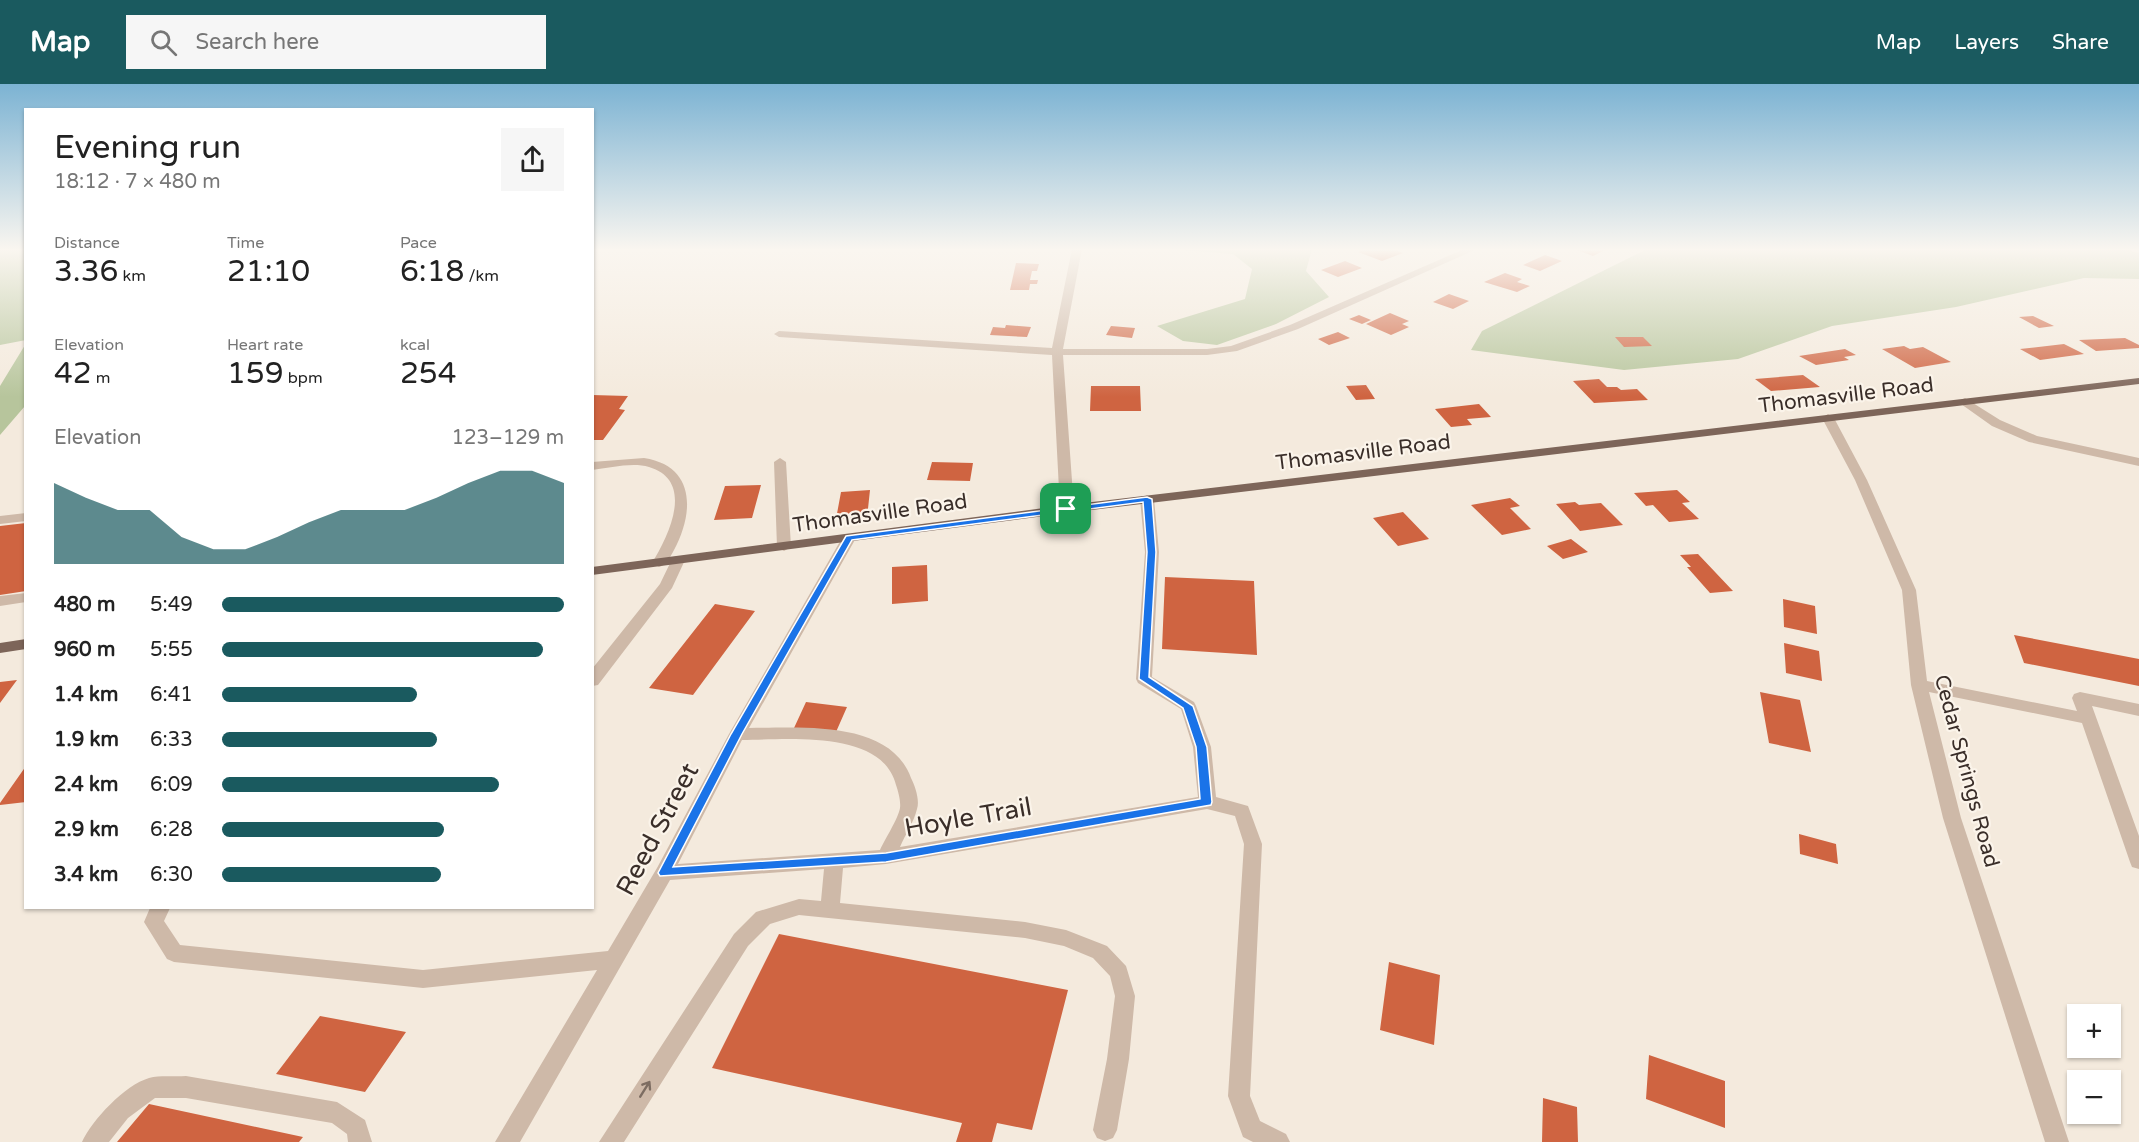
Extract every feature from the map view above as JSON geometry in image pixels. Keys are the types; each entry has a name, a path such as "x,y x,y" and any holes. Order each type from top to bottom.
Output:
{"main road":[{"name":"Thomasville Road","path":"594,571 1147,499 2139,381"},
{"path":"0,648 24,644"}],"street":[{"path":"1066,509 1057,352 1067,298"},
{"path":"779,334 1057,352 1207,352 1233,349 1294,327 1359,298"},
{"path":"1965,402 1996,423 2033,439 2139,462"},
{"name":"Cedar Springs Road","path":"1828,418 1861,480 1909,590 1919,685 1952,818 2057,1142"},
{"path":"594,466 646,462 666,470 680,488 683,514 670,545 659,563"},
{"path":"780,462 784,547"},
{"path":"1147,499 1152,552 1144,679 1188,706 1202,747 1207,802"},
{"path":"0,520 24,517"},
{"name":"Reed Street","path":"507,1142 664,873 737,734 849,538"},
{"path":"594,678 667,585 678,560"},
{"path":"0,601 24,597"},
{"path":"1919,685 2089,719"},
{"path":"2139,710 2080,698 2139,862"},
{"path":"737,734 848,739 879,748 890,757 899,769 909,808 886,857"},
{"name":"Hoyle Trail","path":"664,873 886,857 1207,802 1242,811 1253,844 1239,1096 1251,1129 1278,1142"},
{"path":"830,910 834,861"},
{"path":"612,1140 724,963 754,924 774,912 799,907 1025,930 1066,938 1100,952 1119,972 1125,996 1118,1059 1105,1130"},
{"path":"160,909 154,922 174,953 423,979 614,959"},
{"path":"94,1142 120,1110 151,1088 186,1087 337,1113 357,1128 360,1142"}],"green space":[{"path":"0,298 24,298 24,340 0,345"},
{"path":"1326,298 1276,324 1217,345 1183,341 1157,326 1245,299"},
{"path":"1548,298 1994,298 1956,307 1832,326 1738,359 1624,370 1471,350 1482,331"},
{"path":"24,347 24,407 0,435 0,386"}],"building":[{"path":"1440,298 1461,298 1469,301 1453,309 1433,302"},
{"path":"1390,313 1409,321 1402,324 1409,327 1391,335 1366,324"},
{"path":"1359,315 1371,320 1362,324 1349,319"},
{"path":"2033,316 2054,326 2039,328 2019,317"},
{"path":"1006,325 1031,327 1027,337 990,335 993,327 1005,328"},
{"path":"1111,326 1135,328 1132,338 1106,335"},
{"path":"1338,332 1350,338 1329,345 1318,339"},
{"path":"1615,337 1643,337 1652,346 1624,347"},
{"path":"2125,338 2139,345 2139,348 2096,351 2079,340"},
{"path":"2064,344 2084,354 2040,360 2020,349"},
{"path":"1904,346 1910,349 1923,347 1951,362 1915,368 1882,349"},
{"path":"1845,349 1856,355 1844,357 1849,360 1816,365 1799,356"},
{"path":"1803,375 1820,387 1771,391 1755,379"},
{"path":"1599,379 1607,387 1617,387 1621,390 1637,389 1648,400 1594,403 1573,381"},
{"path":"1366,385 1375,399 1356,400 1346,386"},
{"path":"1091,386 1140,386 1141,411 1090,411"},
{"path":"594,395 628,396 619,409 625,410 603,440 594,440"},
{"path":"1479,404 1491,417 1467,419 1472,425 1451,427 1435,409"},
{"path":"932,462 973,463 970,481 927,480"},
{"path":"761,485 752,518 714,520 725,486"},
{"path":"870,490 867,518 836,519 841,492"},
{"path":"1677,490 1690,502 1682,503 1699,519 1669,522 1653,505 1646,506 1634,493"},
{"path":"1510,498 1520,506 1510,508 1531,529 1502,535 1471,505"},
{"path":"1575,502 1579,505 1601,503 1623,525 1580,531 1556,504"},
{"path":"1403,512 1429,539 1398,546 1373,518"},
{"path":"24,523 24,591 0,595 0,526"},
{"path":"1571,539 1588,552 1563,559 1547,546"},
{"path":"1698,554 1733,591 1710,593 1687,567 1691,567 1680,555"},
{"path":"927,565 928,601 892,604 892,567"},
{"path":"1165,577 1254,581 1257,655 1162,649"},
{"path":"1783,599 1815,606 1817,634 1784,627"},
{"path":"715,604 755,611 693,695 649,688"},
{"path":"2014,635 2139,659 2139,686 2024,663"},
{"path":"1784,643 1819,651 1822,681 1786,673"},
{"path":"17,680 0,703 0,682"},
{"path":"1760,692 1800,700 1811,752 1769,743"},
{"path":"806,702 847,707 836,732 794,728"},
{"path":"24,769 24,802 0,805"},
{"path":"1799,834 1836,844 1838,864 1800,854"},
{"path":"779,934 1068,990 1032,1130 997,1123 992,1142 956,1142 962,1123 712,1068"},
{"path":"1389,962 1440,975 1434,1045 1380,1030"},
{"path":"320,1016 406,1032 365,1092 276,1074"},
{"path":"1649,1055 1725,1081 1725,1128 1646,1099"},
{"path":"1543,1098 1577,1107 1578,1142 1542,1142"},
{"path":"149,1104 303,1137 299,1142 117,1142"}],"route":[{"path":"1147,499 1152,552 1146,611 1144,679 1188,706 1202,747 1207,802 886,857 664,873 737,734 849,538 1066,509 1147,499"}]}
